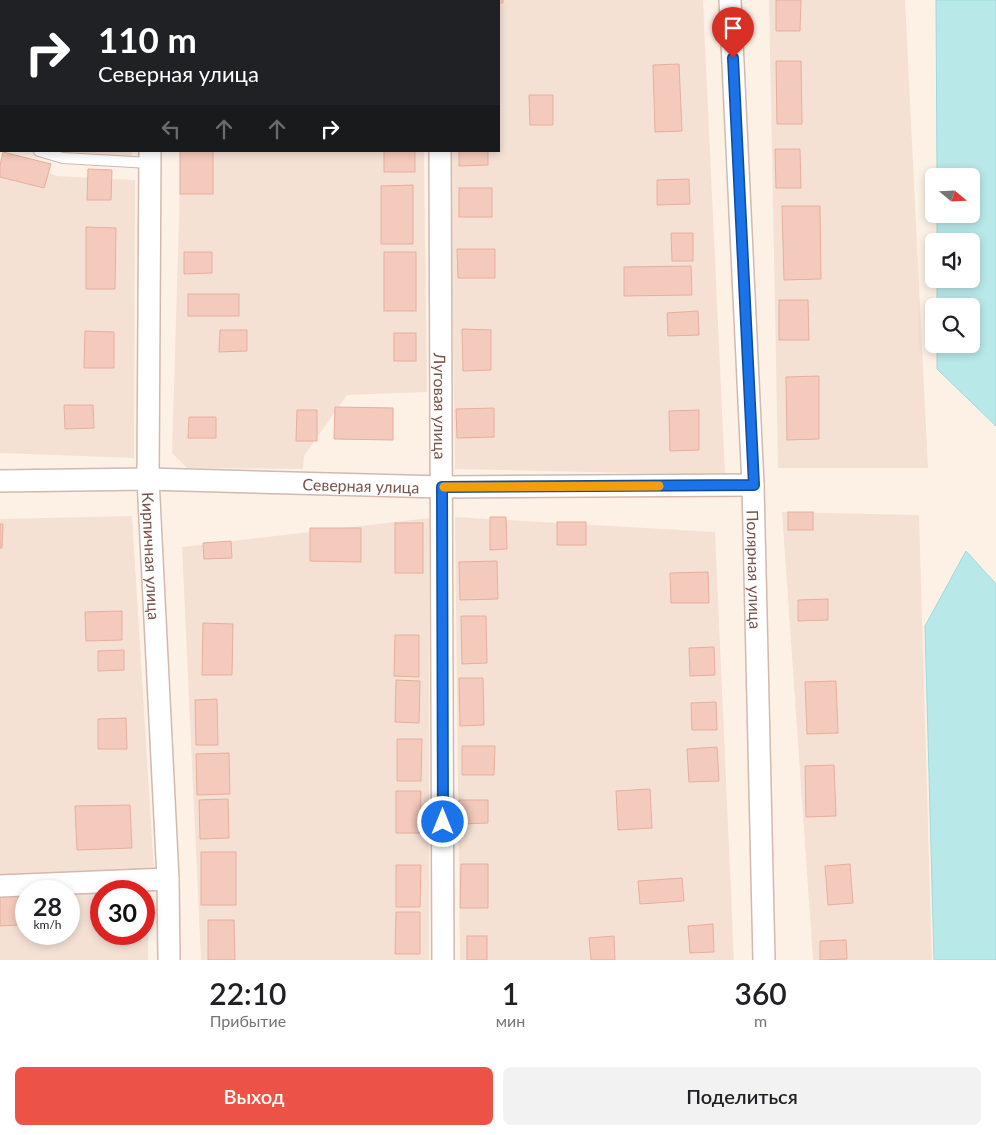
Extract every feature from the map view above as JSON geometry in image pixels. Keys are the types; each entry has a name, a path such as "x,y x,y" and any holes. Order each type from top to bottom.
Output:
{"street":[{"name":"Полярная улица","path":"730,0 754,485 764,960"},
{"name":"Луговая улица","path":"440,152 443,960"},
{"name":"Кирпичная улица","path":"150,157 148,479 168,879 169,960"},
{"name":"Северная улица","path":"0,481 148,479 442,487 754,485"},
{"path":"0,886 168,879"}],"lane":[{"path":"42,152 63,158 150,157"}],"shaded area":[{"path":"500,0 703,0 725,475 455,469 450,152 500,152"},
{"path":"769,0 905,0 928,468 778,468"},
{"path":"50,152 132,152 132,157 114,162"},
{"path":"181,152 424,152 427,392 347,395 304,456 303,469 187,468 172,453"},
{"path":"0,159 57,176 135,180 134,458 0,453"},
{"path":"782,512 919,515 932,960 813,960"},
{"path":"132,516 154,871 0,876 0,519"},
{"path":"455,517 715,532 734,960 460,960"},
{"path":"429,518 429,960 201,960 182,547"},
{"path":"90,890 90,945 148,945 148,960 0,960 0,893 15,893 15,945 80,945 80,891"}],"water":[{"path":"936,0 996,0 996,426 937,369 937,353 980,353 980,298 937,298 937,288 980,288 980,233 937,233 937,223 980,223 980,168 937,168"},
{"path":"966,551 996,584 996,960 934,960 925,626"}],"building":[{"path":"776,0 801,0 800,31 776,31"},
{"path":"776,61 801,61 802,124 777,124"},
{"path":"679,64 682,131 655,132 653,65"},
{"path":"529,95 553,95 553,125 530,125"},
{"path":"775,149 800,149 801,188 776,188"},
{"path":"3,152 51,164 44,188 0,177"},
{"path":"180,152 213,152 213,194 180,194"},
{"path":"384,152 415,152 415,172 384,172"},
{"path":"459,152 488,152 488,165 459,166"},
{"path":"88,169 112,170 111,200 87,200"},
{"path":"689,179 690,204 657,205 657,180"},
{"path":"413,185 413,244 381,244 381,186"},
{"path":"459,188 492,188 492,217 459,217"},
{"path":"782,206 820,206 821,279 784,280"},
{"path":"86,227 116,228 115,289 86,289"},
{"path":"671,233 693,233 693,261 672,261"},
{"path":"457,249 495,249 495,278 458,278"},
{"path":"184,252 212,252 212,273 184,274"},
{"path":"384,252 416,252 416,311 384,311"},
{"path":"691,266 692,295 624,296 624,267"},
{"path":"188,294 239,294 239,316 188,316"},
{"path":"779,300 808,300 809,340 779,340"},
{"path":"698,311 699,335 668,336 667,313"},
{"path":"462,329 491,330 491,370 463,371"},
{"path":"220,330 247,330 247,351 219,352"},
{"path":"85,331 114,332 114,368 84,368"},
{"path":"394,333 416,333 416,361 394,361"},
{"path":"819,376 819,439 787,440 786,377"},
{"path":"64,405 93,405 94,428 65,429"},
{"path":"335,407 393,408 393,440 334,439"},
{"path":"494,408 494,437 457,438 456,409"},
{"path":"297,410 317,410 317,441 296,441"},
{"path":"699,410 699,450 670,451 669,411"},
{"path":"189,417 216,417 216,438 188,438"},
{"path":"788,512 813,512 813,530 788,530"},
{"path":"490,517 506,517 507,549 490,550"},
{"path":"557,522 586,522 586,545 557,545"},
{"path":"395,523 423,523 423,573 395,573"},
{"path":"0,524 3,524 2,548 0,548"},
{"path":"310,528 361,528 361,562 310,561"},
{"path":"231,541 232,558 204,559 203,543"},
{"path":"497,561 498,599 460,600 459,562"},
{"path":"708,572 709,603 671,603 670,573"},
{"path":"828,599 828,620 798,621 798,600"},
{"path":"122,611 122,640 86,641 85,612"},
{"path":"461,616 486,616 487,663 462,664"},
{"path":"203,623 233,624 232,675 202,675"},
{"path":"395,635 419,635 419,677 394,676"},
{"path":"714,647 715,675 690,676 689,648"},
{"path":"124,650 124,670 98,671 98,651"},
{"path":"459,678 483,678 484,725 460,726"},
{"path":"396,680 420,681 419,723 395,722"},
{"path":"836,681 838,733 807,734 805,682"},
{"path":"217,699 218,745 196,745 195,700"},
{"path":"716,702 717,730 692,730 691,703"},
{"path":"126,718 127,749 98,749 98,719"},
{"path":"397,739 422,739 421,781 397,781"},
{"path":"462,746 495,746 494,775 462,775"},
{"path":"717,747 719,781 689,782 687,749"},
{"path":"229,753 230,794 197,795 196,754"},
{"path":"834,765 836,816 806,817 805,766"},
{"path":"650,789 652,828 618,830 616,791"},
{"path":"396,791 421,791 420,833 396,833"},
{"path":"228,799 229,838 200,839 199,800"},
{"path":"459,800 488,800 488,823 459,824"},
{"path":"130,805 132,848 77,850 75,806"},
{"path":"201,852 236,852 236,905 201,905"},
{"path":"461,864 488,864 488,908 460,908"},
{"path":"850,864 853,903 828,905 825,866"},
{"path":"396,865 421,865 420,907 396,907"},
{"path":"682,878 684,901 640,904 638,881"},
{"path":"15,895 15,925 0,926 0,896"},
{"path":"396,912 420,912 420,954 395,954"},
{"path":"208,920 234,920 235,960 208,960"},
{"path":"713,924 714,952 690,953 688,926"},
{"path":"467,936 487,936 487,960 467,960"},
{"path":"614,936 615,960 591,960 589,938"},
{"path":"846,940 847,959 820,960 820,941"}],"slow traffic":[{"path":"444,487 659,486"}],"route":[{"path":"443,822 442,487 754,485 733,58"}]}
